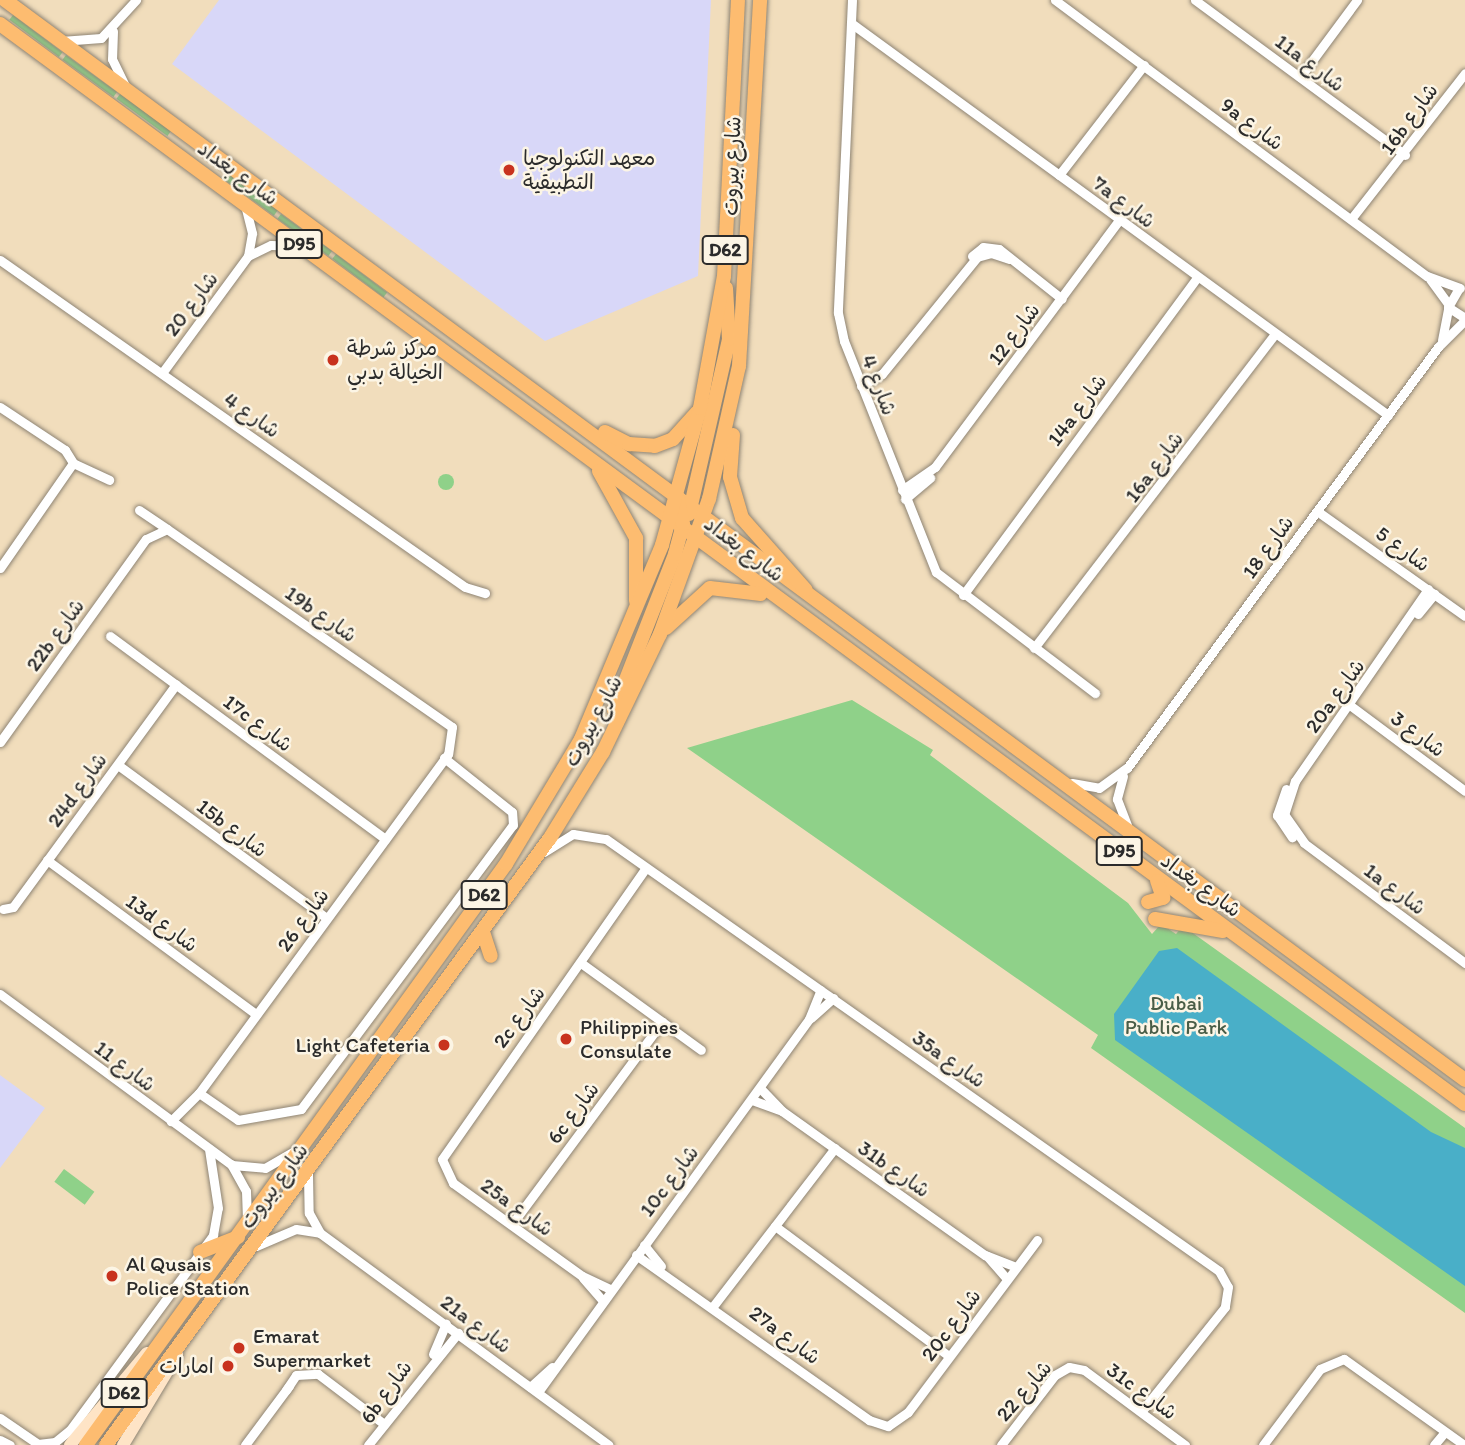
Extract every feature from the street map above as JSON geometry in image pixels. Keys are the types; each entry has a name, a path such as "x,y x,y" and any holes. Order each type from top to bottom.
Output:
{"main road":[{"name":"شارع بغداد","path":"5,0 1465,1080"},
{"name":"شارع بيروت","path":"74,1441 159,1340 243,1231 300,1147 541,813 633,621 670,520 683,501 724,276 738,0"},
{"name":"شارع بيروت","path":"106,1445 256,1246 537,857 603,752 660,634 704,516 734,397 748,287 760,0"},
{"name":"شارع بغداد","path":"0,24 773,598 1465,1104"},
{"path":"603,752 682,529 683,501 729,339 724,276"},
{"path":"481,350 629,444 663,444 700,408"},
{"path":"734,397 730,463 736,505 749,530 797,574 808,595"},
{"path":"597,467 636,538 633,621"},
{"path":"683,501 695,540"},
{"path":"660,634 710,588 736,586 773,598"},
{"path":"1148,902 1159,903 1164,894 1154,877"},
{"path":"1156,919 1230,932"},
{"path":"483,932 491,956"},
{"path":"200,1252 243,1231"},
{"name":"شارع بيروت","path":"123,1445 179,1350"}],"street":[{"path":"61,40 91,40 113,31 136,0"},
{"name":"شارع 4","path":"852,0 838,313 863,391 931,563 960,593 1095,693"},
{"name":"9a شارع","path":"1055,0 1427,275 1462,288"},
{"name":"11a شارع","path":"1195,0 1405,155"},
{"path":"1300,77 1357,0"},
{"name":"7a شارع","path":"851,23 1385,418"},
{"path":"113,31 112,59 127,90"},
{"path":"851,40 876,40"},
{"path":"1059,175 1141,63"},
{"name":"16b شارع","path":"1354,222 1465,73"},
{"path":"244,204 252,233 248,256"},
{"name":"شارع 12","path":"903,494 935,467 1119,220"},
{"path":"248,256 271,245 302,246"},
{"path":"863,391 890,364 967,267 973,253 988,246 1062,299"},
{"name":"شارع 20","path":"162,373 248,256"},
{"name":"شارع 4","path":"0,260 465,587 485,593"},
{"name":"9a شارع","path":"1427,275 1448,305"},
{"name":"14a شارع","path":"960,593 1197,278"},
{"path":"1462,288 1448,305 1465,319"},
{"name":"شارع 18","path":"1438,347 1448,305"},
{"name":"شارع 18","path":"1013,747 1085,789 1105,786 1127,768 1438,347 1465,319"},
{"name":"16a شارع","path":"1037,650 1274,335"},
{"path":"0,407 56,445 74,463 109,481"},
{"path":"56,445 66,462 64,483"},
{"path":"2,562 64,483 74,463"},
{"name":"شارع 5","path":"1319,508 1465,616"},
{"path":"139,510 187,539"},
{"name":"22b شارع","path":"0,742 154,531 167,528"},
{"name":"22b شارع","path":"140,550 162,533 187,539"},
{"name":"19b شارع","path":"187,539 437,717"},
{"name":"20a شارع","path":"1304,843 1286,832 1277,816 1279,798 1295,781 1351,706 1431,591"},
{"name":"17c شارع","path":"110,636 385,839"},
{"name":"24d شارع","path":"3,909 11,909 176,684"},
{"name":"شارع 3","path":"1351,706 1465,791"},
{"name":"شارع 26","path":"175,1124 444,758 454,734 437,717"},
{"path":"199,1093 238,1120 302,1109 513,825 512,811 444,758"},
{"name":"15b شارع","path":"118,765 326,918"},
{"name":"شارع 18","path":"1127,768 1117,805 1142,843"},
{"name":"35a شارع","path":"537,857 565,837 590,834 650,871 833,998 1223,1276 1229,1294 1224,1307 1145,1415"},
{"name":"1a شارع","path":"1304,843 1465,963"},
{"name":"13d شارع","path":"47,860 256,1014"},
{"name":"2c شارع","path":"442,1159 627,898 650,871"},
{"path":"581,963 701,1050"},
{"name":"10c شارع","path":"534,1389 752,1100 809,1019 821,990"},
{"name":"شارع 11","path":"0,994 231,1164 247,1191 243,1231"},
{"name":"10c شارع","path":"809,1019 833,998"},
{"name":"6c شارع","path":"512,1224 662,1022"},
{"name":"31b شارع","path":"760,1088 782,1111 985,1255 1007,1279"},
{"name":"31b شارع","path":"752,1100 782,1111"},
{"path":"231,1164 258,1170 300,1147"},
{"path":"714,1304 835,1148"},
{"path":"0,1418 17,1430 47,1444 74,1441 200,1252 218,1219 209,1149"},
{"name":"25a شارع","path":"442,1159 453,1182 582,1276 610,1289"},
{"path":"308,1174 309,1213 320,1233"},
{"path":"775,1226 949,1356"},
{"path":"256,1246 296,1229 320,1233"},
{"name":"21a شارع","path":"320,1233 610,1445"},
{"name":"20c شارع","path":"888,1426 908,1412 1037,1240"},
{"name":"27a شارع","path":"644,1244 663,1268"},
{"name":"27a شارع","path":"636,1255 663,1268 714,1304 869,1420 888,1426"},
{"name":"31b شارع","path":"985,1255 1016,1267"},
{"name":"25a شارع","path":"582,1276 602,1300"},
{"name":"6b شارع","path":"432,1359 446,1324"},
{"name":"6b شارع","path":"368,1445 432,1359 457,1333"},
{"path":"1263,1445 1311,1380 1334,1360 1352,1362 1464,1445"},
{"name":"31c شارع","path":"1076,1367 1185,1445"},
{"name":"شارع 22","path":"1001,1445 1055,1375 1076,1367"},
{"path":"246,1445 286,1391 307,1371 329,1382 384,1424"},
{"path":"17,1430 17,1445"},
{"path":"1434,1445 1445,1432"},
{"path":"0,1440 10,1445"}],"shaded area":[{"name":"معهد التكنولوجيا التطبيقية","path":"219,0 711,0 698,276 545,341 172,64"},
{"path":"0,1075 45,1108 0,1168"}],"green space":[{"path":"13,15 63,52 59,57 9,20"},
{"path":"66,55 117,92 113,97 62,60"},
{"path":"120,94 171,131 167,136 116,99"},
{"path":"227,173 278,210 274,216 223,179"},
{"path":"281,214 332,251 328,256 277,219"},
{"path":"336,254 387,293 384,297 332,259"},
{"path":"446,474 452,476 452,488 446,490 440,488 438,482 440,476"},
{"name":"Dubai Public Park","path":"852,700 933,750 930,755 1128,903 1152,934 1161,924 1176,934 1183,926 1465,1128 1465,1313 1091,1048 1098,1035 687,748"},
{"path":"64,1169 94,1192 85,1205 54,1182"}],"water":[{"path":"1177,948 1431,1132 1465,1148 1465,1286 1115,1040 1114,1014 1159,951"}],"place":[{"name":"معهد التكنولوجيا التطبيقية","path":"509,170"},
{"name":"مركز شرطة الخيالة بدبي","path":"333,360"},
{"name":"Philippines Consulate","path":"566,1039"},
{"name":"Light Cafeteria","path":"444,1045"},
{"name":"Al Qusais Police Station","path":"112,1276"},
{"name":"Emarat Supermarket","path":"239,1348"},
{"name":"امارات","path":"228,1366"}]}
